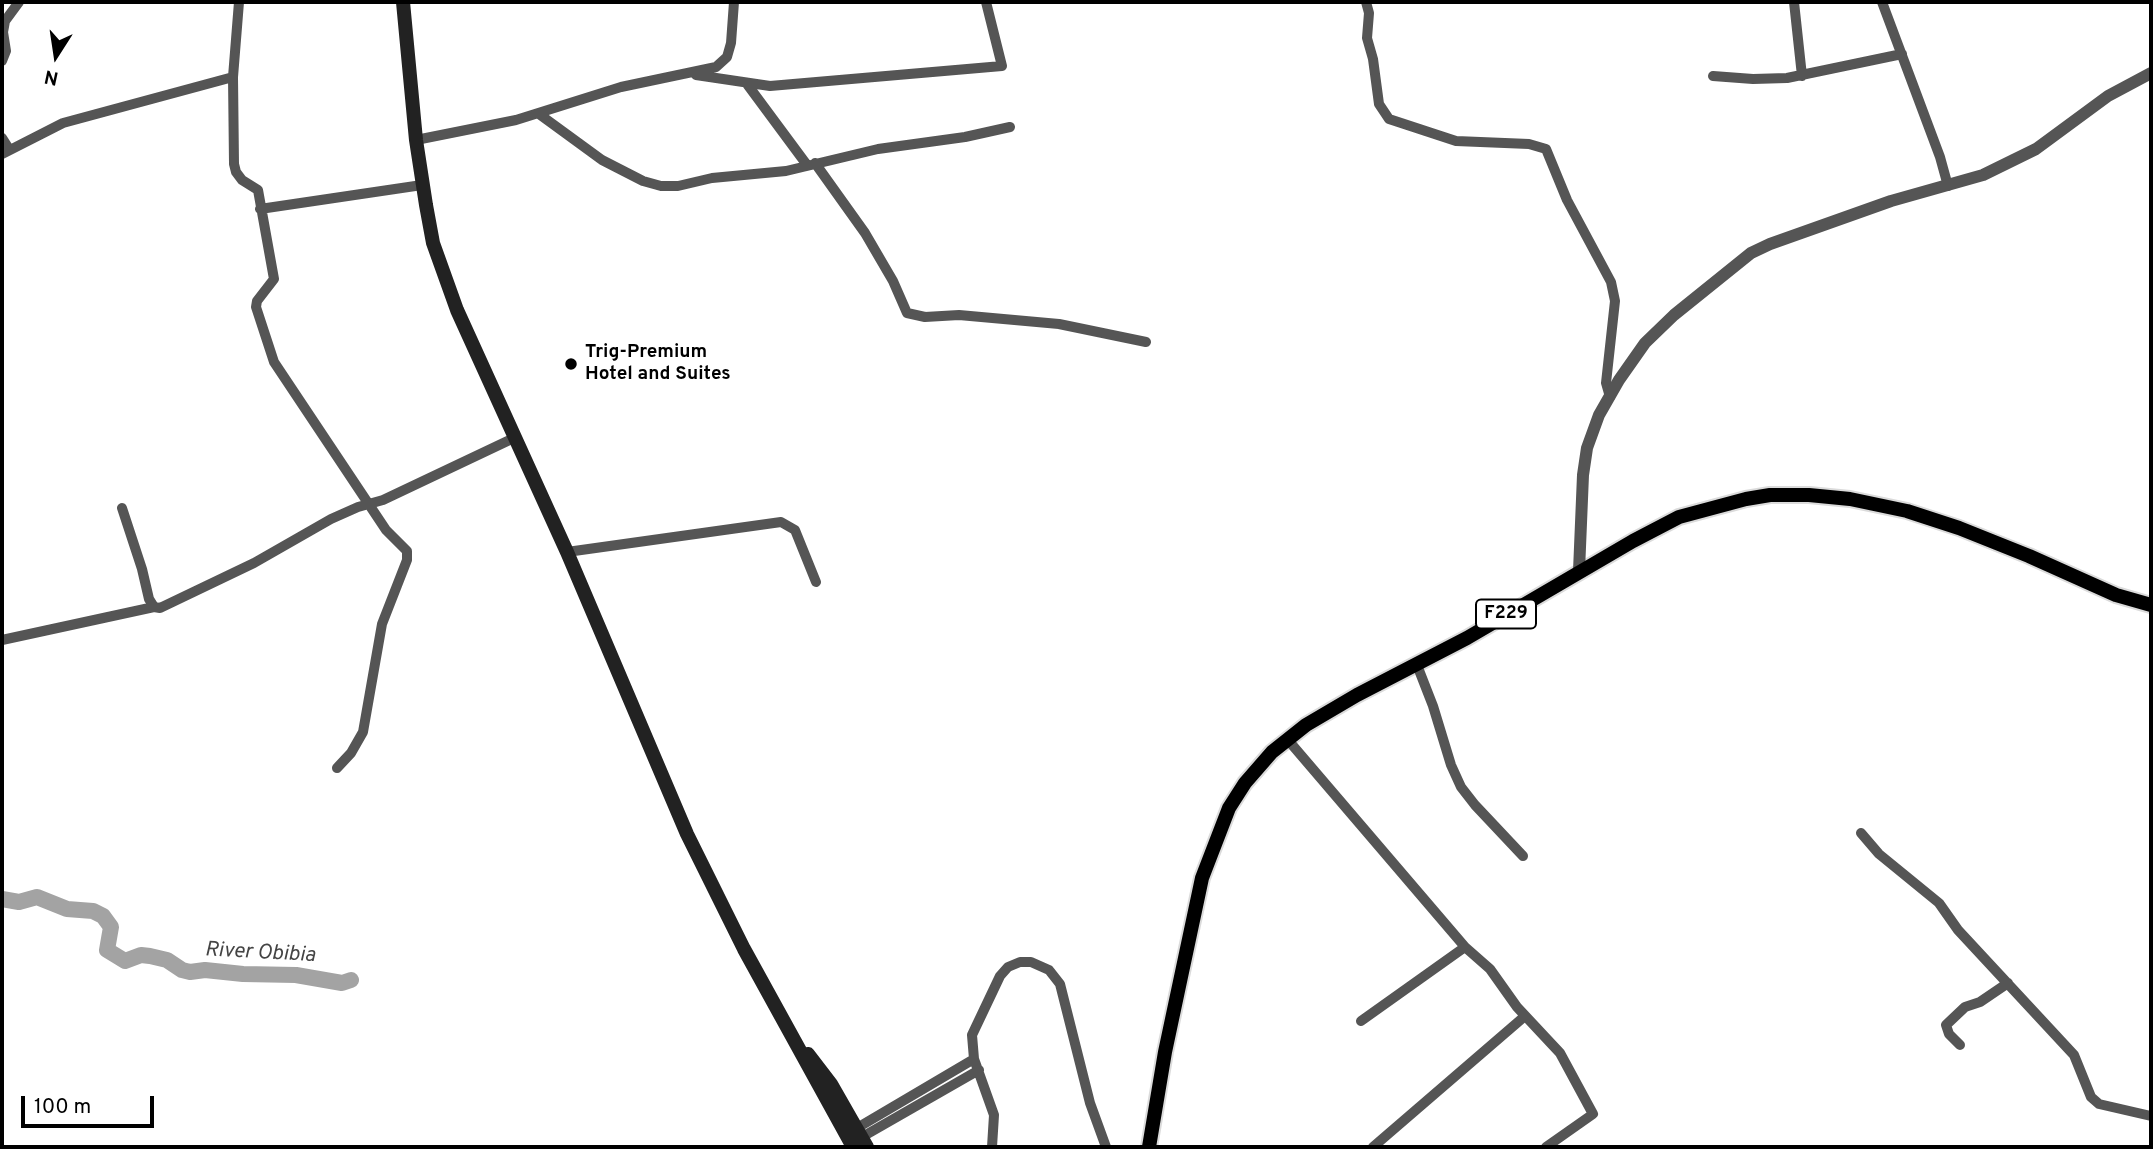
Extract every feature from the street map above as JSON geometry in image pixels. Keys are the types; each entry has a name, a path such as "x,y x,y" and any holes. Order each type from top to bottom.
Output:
{"main road":[{"path":"403,2 415,140 422,185 433,243 457,310 516,437 687,834 722,907 789,1032 860,1140"},
{"name":"F229","path":"1149,1147 1168,1038 1202,878 1217,837 1235,800 1254,773 1306,724 1417,665 1579,571 1679,517 1758,497 1809,495 1850,499 1908,512 1959,528 2116,595 2151,605"}],"street":[{"path":"2,61 6,51 3,32 5,21 19,2"},
{"path":"239,2 233,77 234,164 236,173 242,180 258,190 274,279 257,301 256,307 272,355 290,386 386,530 407,551 407,560 382,624 363,732 351,753 338,768"},
{"path":"415,140 539,114 621,87 716,68 727,57 731,43 734,2"},
{"path":"690,74 770,86 1002,66 986,2"},
{"path":"1366,2 1369,13 1367,38 1373,59 1379,104 1389,119 1455,141 1529,144 1546,149 1567,200 1599,257 1613,291 1614,318 1606,383 1610,397"},
{"path":"1794,2 1802,76"},
{"path":"1882,2 1940,157 1948,186"},
{"path":"1713,76 1754,79 1802,76 1902,54"},
{"path":"1579,571 1583,475 1587,448 1600,415 1645,343 1674,315 1751,253 1891,201 1983,174 2036,149 2108,96 2151,73"},
{"path":"2,138 5,151 63,123 233,77"},
{"path":"747,83 866,233 893,281 907,313 925,317 959,315 1077,326 1146,342"},
{"path":"539,114 602,160 661,187 678,186 712,177 773,172 878,149 965,137 1010,127"},
{"path":"260,209 422,185"},
{"path":"2,640 169,605 254,563 331,519 369,505 516,437"},
{"path":"122,508 149,599 154,607"},
{"path":"567,552 781,523 794,530 816,582"},
{"path":"1417,665 1461,787 1523,856"},
{"path":"1287,740 1560,1053 1593,1114 1546,1147"},
{"path":"1861,833 1879,854 1939,903 1958,930 2074,1055 2091,1097 2099,1104 2119,1111 2151,1116"},
{"path":"1361,1021 1465,947"},
{"path":"992,1147 993,1115 974,1059 972,1035 1000,976 1008,967 1020,962 1031,962 1049,970 1060,984 1090,1103 1106,1147"},
{"path":"1960,1045 1949,1034 1946,1025 1965,1007 1980,1002 2008,983"},
{"path":"1373,1147 1525,1016"},
{"path":"860,1140 974,1059"},
{"path":"860,1140 979,1070"}],"waterway":[{"name":"River Obibia","path":"2,899 19,902 37,897 67,909 93,911 103,916 111,927 107,950 125,961 141,955 167,960 190,972 205,970 296,975 342,983 351,980"}],"place":[{"name":"Trig-Premium Hotel and Suites","path":"571,364"}]}
